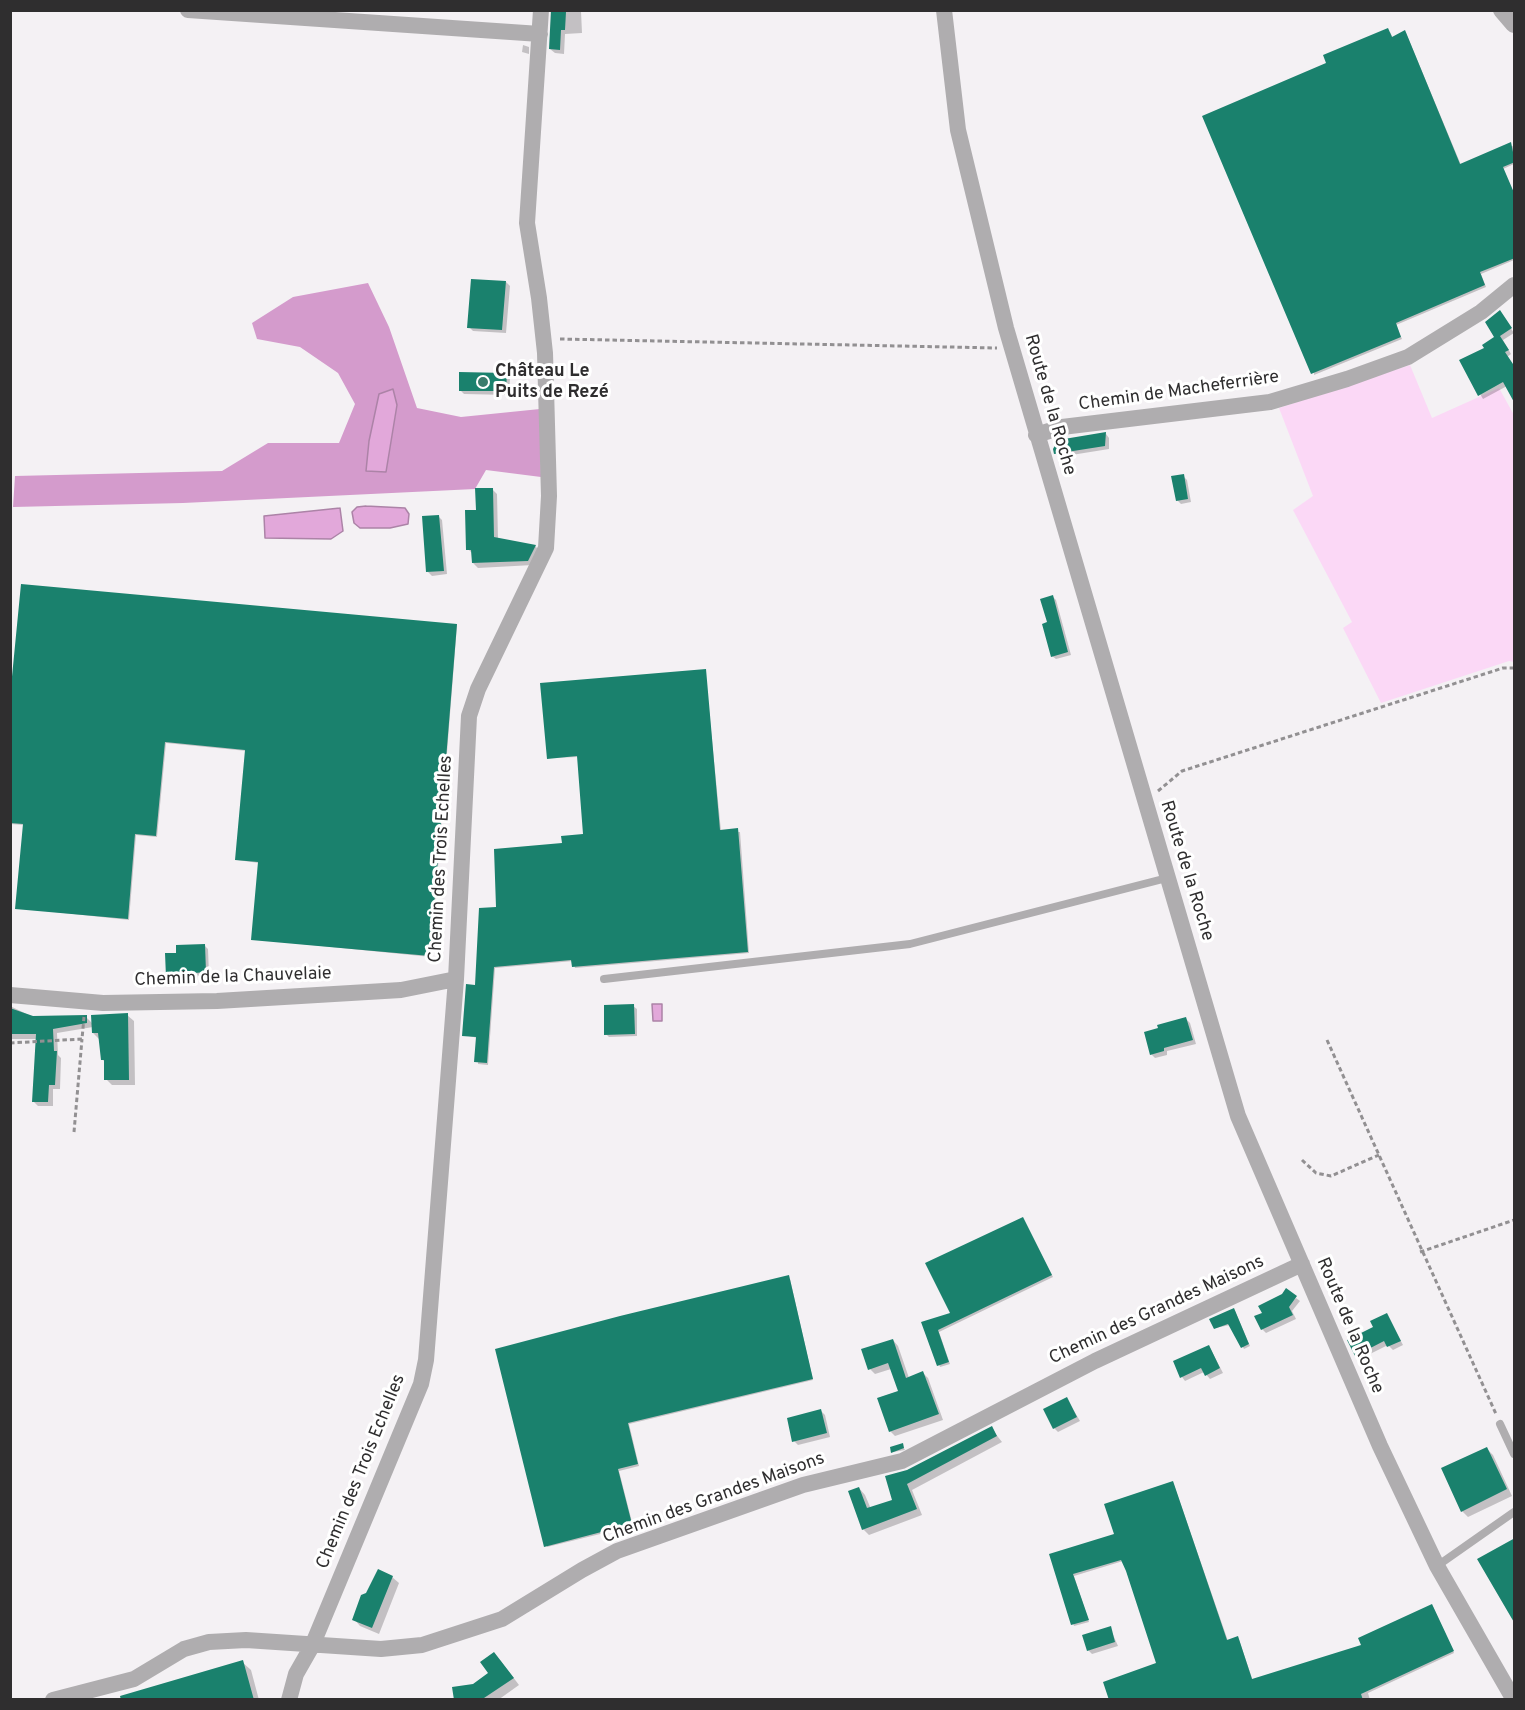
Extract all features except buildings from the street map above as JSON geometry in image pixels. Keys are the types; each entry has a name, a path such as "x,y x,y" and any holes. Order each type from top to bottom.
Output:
{"street":[{"path":"188,10 540,34"},
{"name":"Chemin des Trois Echelles","path":"289,1700 296,1674 312,1646 421,1384 438,1219 456,979 469,716 478,689 546,548 549,496 543,338 527,223 541,10"},
{"name":"Route de la Roche","path":"944,10 958,130 1012,348 1238,1116 1380,1446 1437,1566 1514,1700"},
{"path":"1502,10 1515,24"},
{"name":"Chemin de Macheferrière","path":"1036,435 1062,427 1270,402 1347,379 1408,357 1481,312 1515,285"},
{"name":"Chemin de la Chauvelaie","path":"10,995 86,1001 194,1001 401,990 456,979"},
{"name":"Chemin des Grandes Maisons","path":"53,1700 134,1679 184,1649 209,1642 246,1640 381,1649 422,1645 502,1619 617,1551 803,1485 902,1461 1095,1360 1302,1264"}],"lane":[{"path":"603,979 910,944 1167,878"},
{"path":"1500,1424 1515,1454"},
{"path":"1437,1566 1515,1512"}],"path":[{"path":"543,338 1012,348"},
{"path":"1145,802 1182,771 1503,668 1515,668"},
{"path":"74,1132 86,1001"},
{"path":"10,1043 82,1039"},
{"path":"1327,1040 1380,1155 1420,1252 1500,1424"},
{"path":"1302,1160 1316,1173 1331,1176 1380,1155"},
{"path":"1420,1252 1515,1220"}],"shaded area":[{"path":"368,283 389,327 417,408 461,417 540,409 541,477 486,470 475,489 183,503 13,507 15,476 222,471 268,443 339,443 355,404 338,373 300,347 257,339 252,323 293,297","holes":["397,405 386,472 367,471 369,441"]},
{"path":"1410,365 1432,418 1499,388 1514,415 1514,662 1509,661 1381,703 1343,628 1352,622 1293,510 1313,496 1279,408"},
{"path":"393,389 397,405 386,472 366,471 369,441 379,394"},
{"path":"357,507 405,508 409,514 408,524 390,528 360,528 354,523 352,512"},
{"path":"340,508 343,531 331,539 265,538 264,516"},
{"path":"652,1004 662,1004 662,1021 653,1021"}],"place":[{"name":"Château Le Puits de Rezé","path":"483,382"}]}
